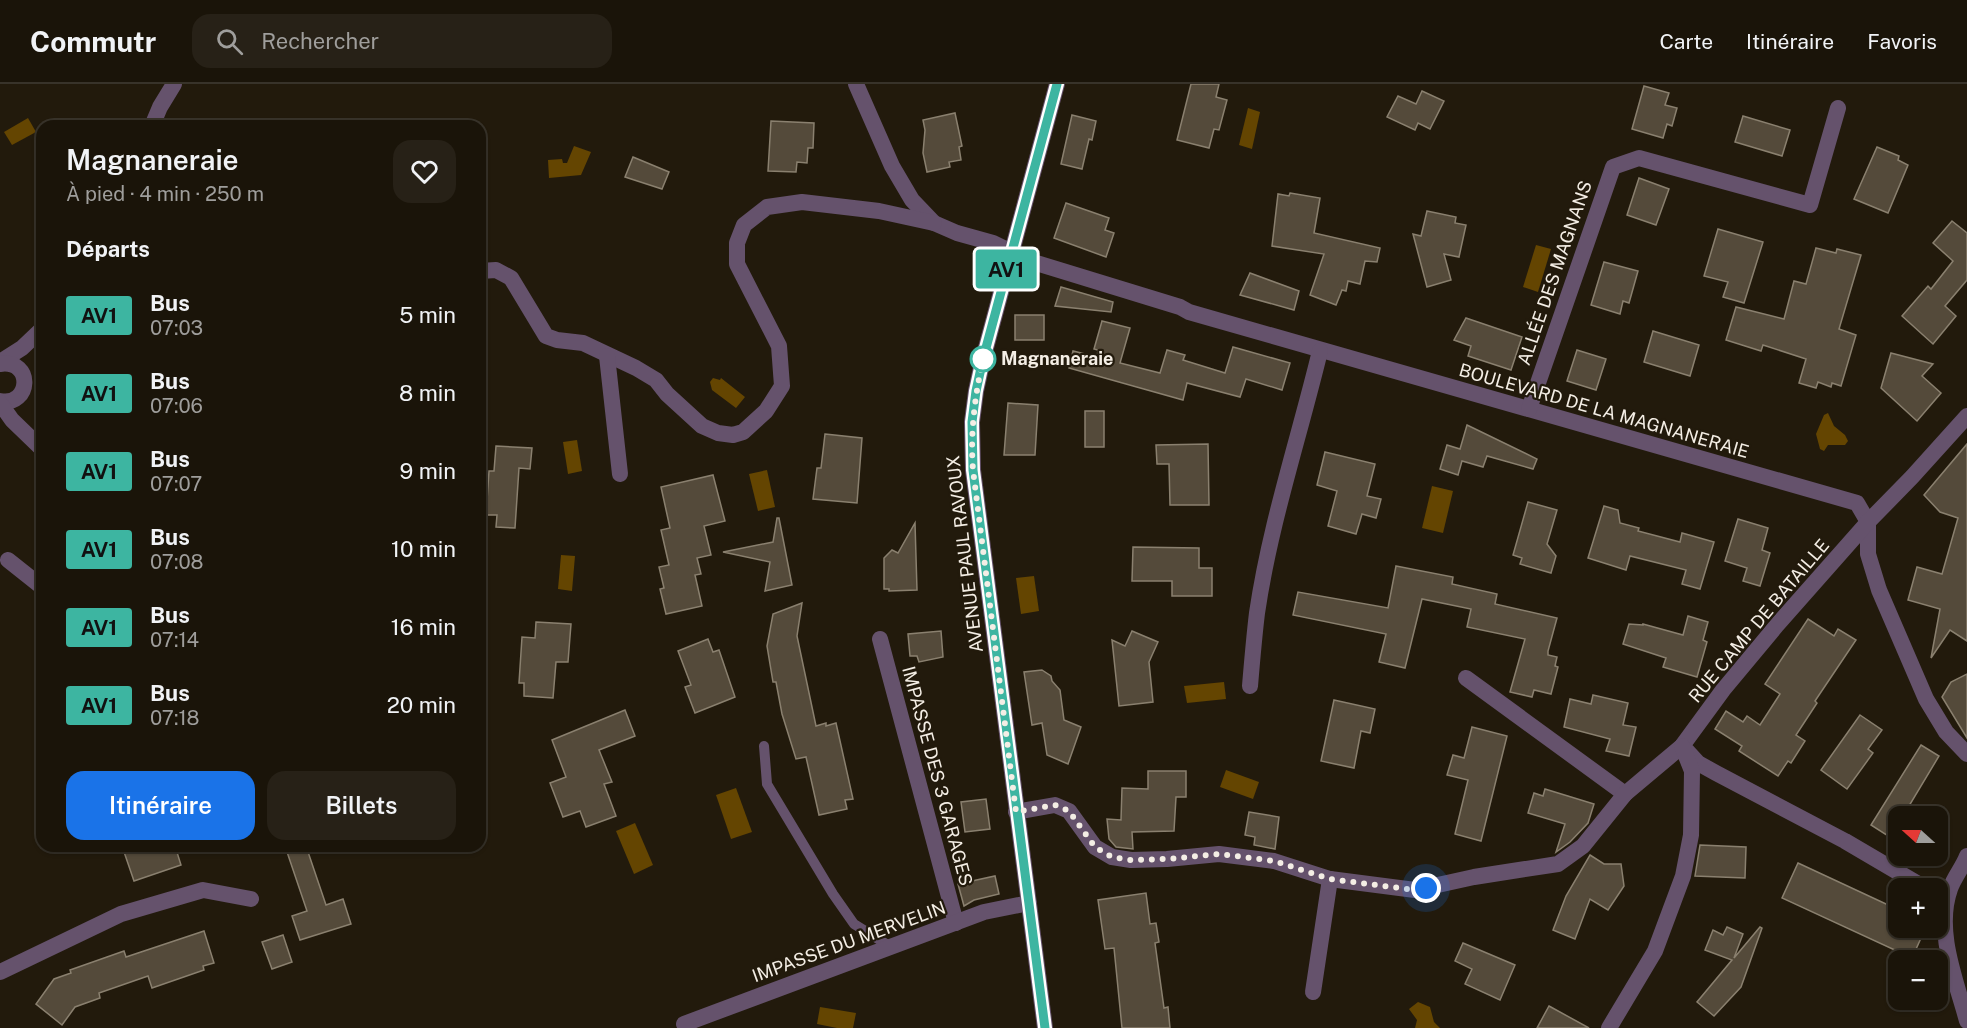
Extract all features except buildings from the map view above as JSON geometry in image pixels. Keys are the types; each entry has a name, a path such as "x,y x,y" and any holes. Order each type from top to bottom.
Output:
{"street":[{"path":"155,120 174,84"},
{"path":"856,84 892,165 912,200 934,223"},
{"name":"AVENUE PAUL RAVOUX","path":"1046,1028 985,573 971,445 976,391 1057,84"},
{"name":"ALLÉE DES MAGNANS","path":"1529,409 1613,167 1639,158 1810,205 1838,108"},
{"path":"486,271 496,270 511,278 546,336 557,340 583,343 636,368 656,380 702,426 717,433 733,435 743,432 766,411 782,386 779,346 737,264 737,243 744,225 767,207 802,202 879,211 934,223"},
{"name":"BOULEVARD DE LA MAGNANERAIE","path":"934,223 957,233 993,243 1029,261 1180,307 1189,312 1857,503 1868,522"},
{"path":"0,363 22,348 36,335"},
{"path":"18,367 18,357 22,348"},
{"path":"1250,686 1258,612 1273,538 1320,351"},
{"path":"607,356 620,474"},
{"path":"0,363 18,367 22,372 24,390 6,405 36,442"},
{"name":"RUE CAMP DE BATAILLE","path":"1016,812 1055,805 1069,811 1095,847 1112,857 1131,860 1220,854 1274,861 1330,879 1415,890 1474,877 1558,864 1583,846 1625,794 1682,746 1723,690 1868,522 1967,416"},
{"path":"1868,522 1868,555 1879,590 1926,699 1946,732 1967,754"},
{"path":"8,560 36,582"},
{"name":"IMPASSE DES 3 GARAGES","path":"880,639 956,923"},
{"path":"1466,678 1625,794"},
{"path":"1682,746 1698,763 1845,841 1908,878"},
{"path":"1609,1028 1655,951 1683,876 1691,835 1692,771 1682,746"},
{"path":"1948,891 1967,856"},
{"path":"1313,992 1330,879"},
{"path":"0,972 121,914 203,890 251,899"},
{"name":"IMPASSE DU MERVELIN","path":"684,1024 984,912 1029,903"},
{"path":"1947,938 1949,953 1967,1021"}],"lane":[{"path":"764,746 767,784 833,894 854,924 891,947"}],"shaded area":[{"path":"1248,108 1260,112 1252,149 1239,145"},
{"path":"28,118 36,132 12,145 4,132"},
{"path":"574,146 591,152 581,175 549,178 548,160 562,159 563,163 567,163"},
{"path":"1536,245 1551,249 1538,292 1523,287"},
{"path":"713,378 720,380 721,378 745,397 736,408 712,390 710,382"},
{"path":"1828,413 1834,426 1845,435 1848,441 1845,445 1828,445 1824,451 1820,449 1816,434 1824,415"},
{"path":"577,440 582,471 568,474 563,442"},
{"path":"767,470 775,507 758,511 749,474"},
{"path":"1432,486 1453,491 1443,533 1422,528"},
{"path":"561,555 575,556 572,591 558,589"},
{"path":"1034,576 1039,611 1021,614 1016,578"},
{"path":"1224,682 1226,699 1187,703 1184,686"},
{"path":"1226,770 1259,782 1253,799 1220,787"},
{"path":"736,788 752,832 731,839 716,795"},
{"path":"635,823 653,865 634,874 616,831"},
{"path":"1418,1002 1430,1007 1434,1022 1440,1028 1415,1028 1417,1020 1409,1009"},
{"path":"820,1007 856,1013 853,1028 817,1024"}],"bus line":[{"name":"AV1","path":"1045,1028 985,573 971,445 976,391 983,359 1020,214 1057,84"}],"place":[{"name":"Magnaneraie","path":"983,359"}],"route":[{"path":"983,359 976,391 971,445 1016,812 1055,805 1069,811 1095,847 1112,857 1131,860 1167,859 1220,854 1274,861 1330,879 1415,890 1426,888"}]}
